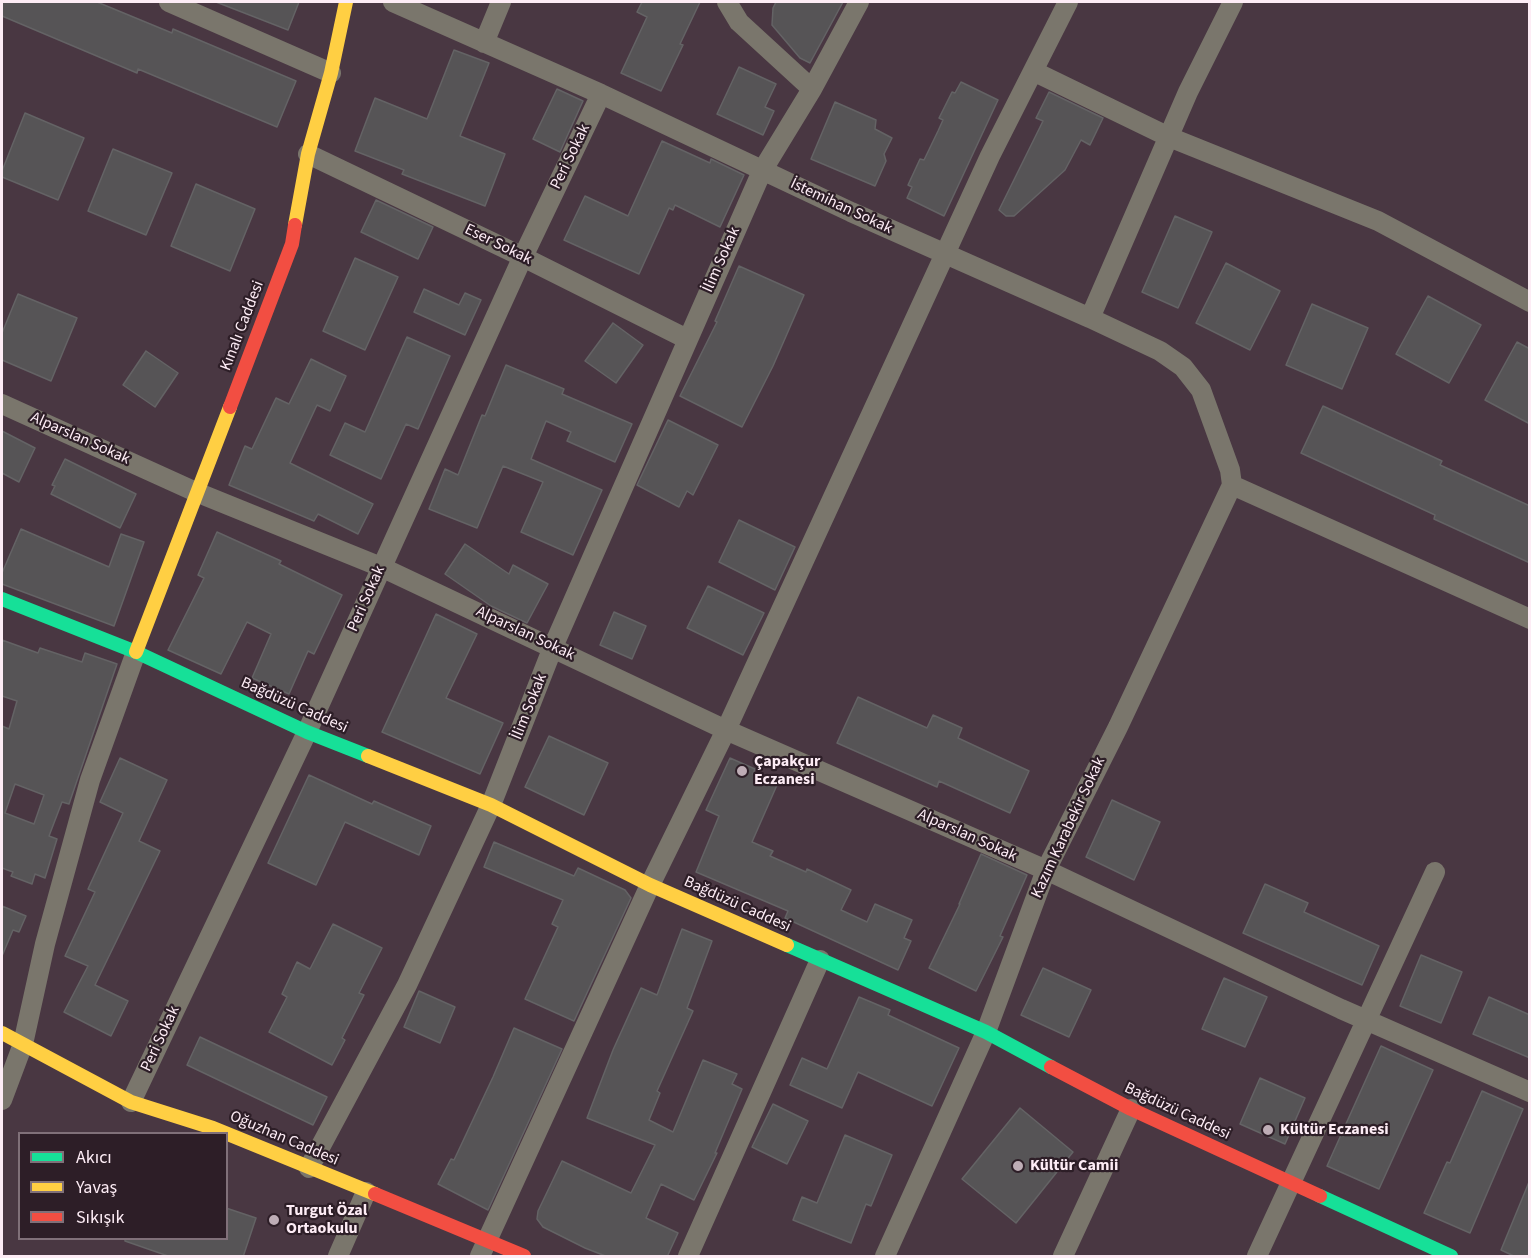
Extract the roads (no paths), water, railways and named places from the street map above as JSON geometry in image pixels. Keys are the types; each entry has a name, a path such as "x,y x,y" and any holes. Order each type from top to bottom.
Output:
{"street":[{"path":"169,2 331,73"},
{"name":"Kınalı Caddesi","path":"136,652 292,244 308,154 331,73 346,2"},
{"name":"İstemihan Sokak","path":"393,2 601,94 762,171 1160,351 1183,366 1201,390 1231,478"},
{"path":"484,43 501,2"},
{"path":"727,2 739,22 812,89"},
{"name":"İlim Sokak","path":"309,1168 407,985 491,805 554,647 762,171 812,89 859,2"},
{"path":"484,1249 650,885 726,730 990,156 1068,2"},
{"path":"1090,318 1188,92 1233,2"},
{"path":"1033,71 1169,137 1378,221 1530,302"},
{"name":"Peri Sokak","path":"131,1102 307,732 523,257 601,94"},
{"name":"Eser Sokak","path":"308,154 687,339"},
{"name":"Alparslan Sokak","path":"2,404 196,492 381,567 726,730 1046,870 1366,1020 1530,1092"},
{"path":"1231,478 1530,619"},
{"name":"Kazım Karabekir Sokak","path":"885,1257 986,1032 1046,870 1118,727 1231,478"},
{"name":"Bağdüzü Caddesi","path":"2,599 136,652 307,732 491,805 650,885 986,1032 1131,1109 1451,1257"},
{"path":"2,1100 23,1044 45,944 90,780 136,652"},
{"path":"1257,1257 1435,872"},
{"path":"688,1257 820,960"},
{"name":"Oğuzhan Caddesi","path":"2,1033 131,1102 223,1132"},
{"path":"1063,1257 1131,1109"},
{"name":"Oğuzhan Caddesi","path":"228,1134 366,1191 484,1249 524,1257"},
{"path":"338,1257 366,1191"}],"place":[{"name":"Çapakçur Eczanesi","path":"742,771"},
{"name":"Kültür Eczanesi","path":"1268,1130"},
{"name":"Kültür Camii","path":"1018,1166"},
{"name":"Turgut Özal Ortaokulu","path":"274,1220"}]}
